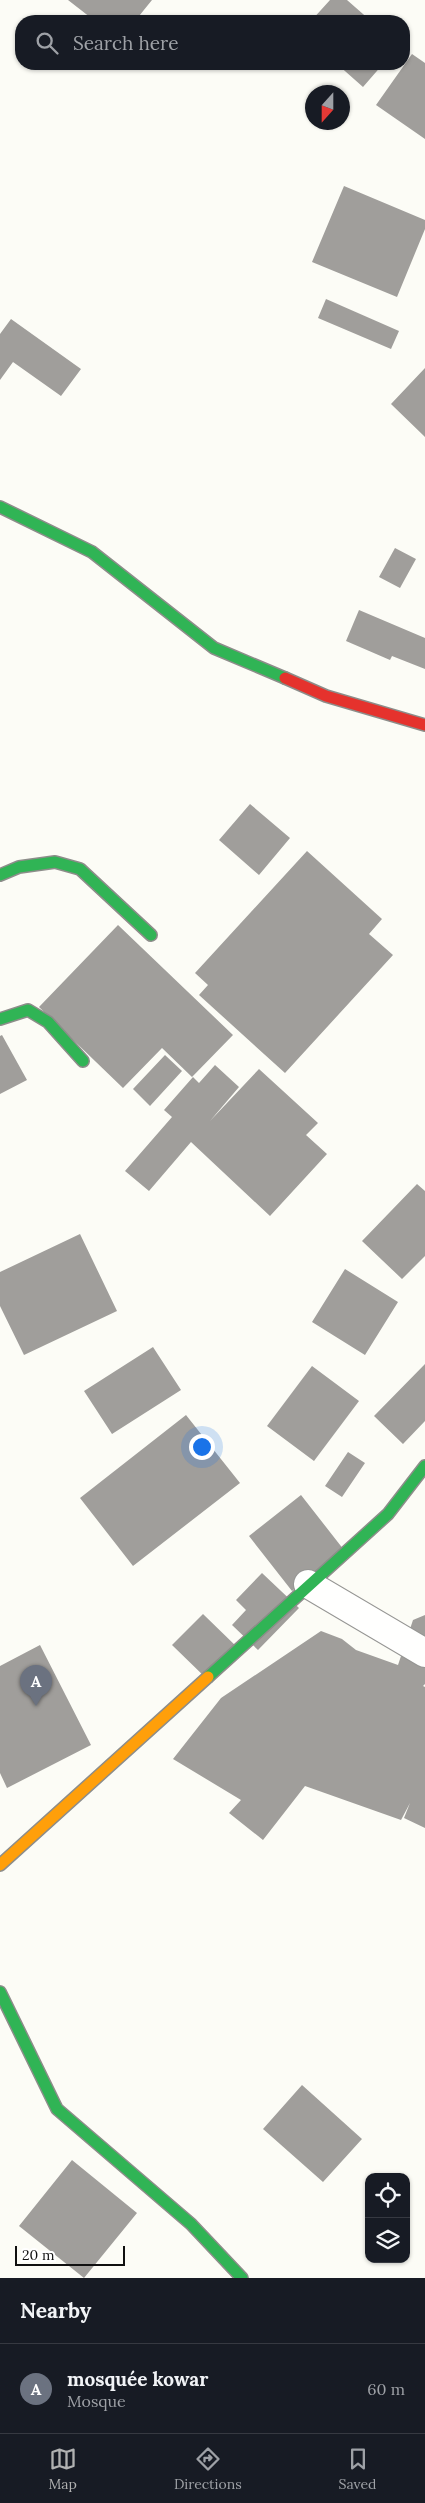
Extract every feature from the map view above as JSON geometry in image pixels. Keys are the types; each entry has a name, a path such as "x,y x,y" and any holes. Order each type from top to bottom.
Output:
{"street":[{"path":"0,507 92,552 214,648 326,696 425,725"},
{"path":"0,876 20,867 55,862 80,869 150,935"},
{"path":"0,1019 28,1010 48,1022 83,1061"},
{"path":"0,1865 308,1584 388,1514 425,1466"},
{"path":"308,1584 425,1653"},
{"path":"0,1992 57,2109 191,2224 242,2278"}],"building":[{"path":"68,0 152,0 140,15 87,15"},
{"path":"330,0 347,0 364,15 316,15"},
{"path":"412,54 425,63 425,139 376,105 401,70 410,70 410,57"},
{"path":"344,70 378,70 363,87"},
{"path":"344,186 425,220 425,229 397,297 312,262"},
{"path":"326,299 399,331 391,349 318,318"},
{"path":"11,319 81,369 61,396 13,362 0,380 0,334"},
{"path":"425,368 425,437 391,404"},
{"path":"395,548 416,559 400,588 379,577"},
{"path":"359,610 425,638 425,669 392,656 390,660 346,641"},
{"path":"250,804 290,838 259,875 219,840"},
{"path":"307,851 382,919 369,934 393,955 285,1073 199,995 208,985 195,973"},
{"path":"118,925 233,1035 192,1077 162,1048 123,1088 39,1007"},
{"path":"2,1035 27,1080 0,1094 0,1036"},
{"path":"165,1055 182,1071 150,1106 133,1089"},
{"path":"215,1065 239,1087 210,1121 259,1069 318,1123 306,1135 327,1154 270,1216 191,1142 149,1191 125,1171 172,1117 164,1110 193,1077 199,1083"},
{"path":"417,1184 425,1191 425,1256 402,1279 362,1241"},
{"path":"80,1234 117,1311 24,1355 0,1306 0,1272"},
{"path":"345,1269 398,1302 365,1355 312,1322"},
{"path":"153,1347 181,1390 112,1434 84,1391"},
{"path":"425,1364 425,1421 403,1444 374,1416"},
{"path":"312,1366 359,1401 314,1461 267,1426"},
{"path":"186,1415 240,1483 133,1566 80,1498"},
{"path":"348,1452 365,1463 342,1497 325,1486"},
{"path":"301,1495 344,1550 292,1591 249,1536"},
{"path":"262,1573 299,1608 258,1650 232,1625 246,1610 236,1600"},
{"path":"203,1614 239,1649 208,1680 172,1645"},
{"path":"425,1615 425,1684 423,1686 425,1687 425,1828 404,1818 410,1803 401,1820 305,1786 263,1840 229,1813 241,1800 173,1759 221,1698 321,1631 342,1639 356,1650 398,1665 413,1620"},
{"path":"40,1645 91,1745 7,1788 0,1773 0,1666"},
{"path":"302,2085 362,2139 323,2182 263,2129"},
{"path":"72,2160 137,2213 84,2278 19,2226"}],"traffic: fast":[{"path":"0,507 92,552 214,648 285,678"},
{"path":"0,875 19,867 55,862 80,869 151,935"},
{"path":"0,1019 28,1010 48,1022 83,1061"},
{"path":"208,1677 388,1514 425,1466"},
{"path":"0,1992 57,2109 191,2224 242,2278"}],"traffic: slow":[{"path":"0,1865 208,1677"}],"traffic: jam":[{"path":"285,678 326,696 425,725"}],"place":[{"name":"mosquée kowar","path":"36,1706"}]}
